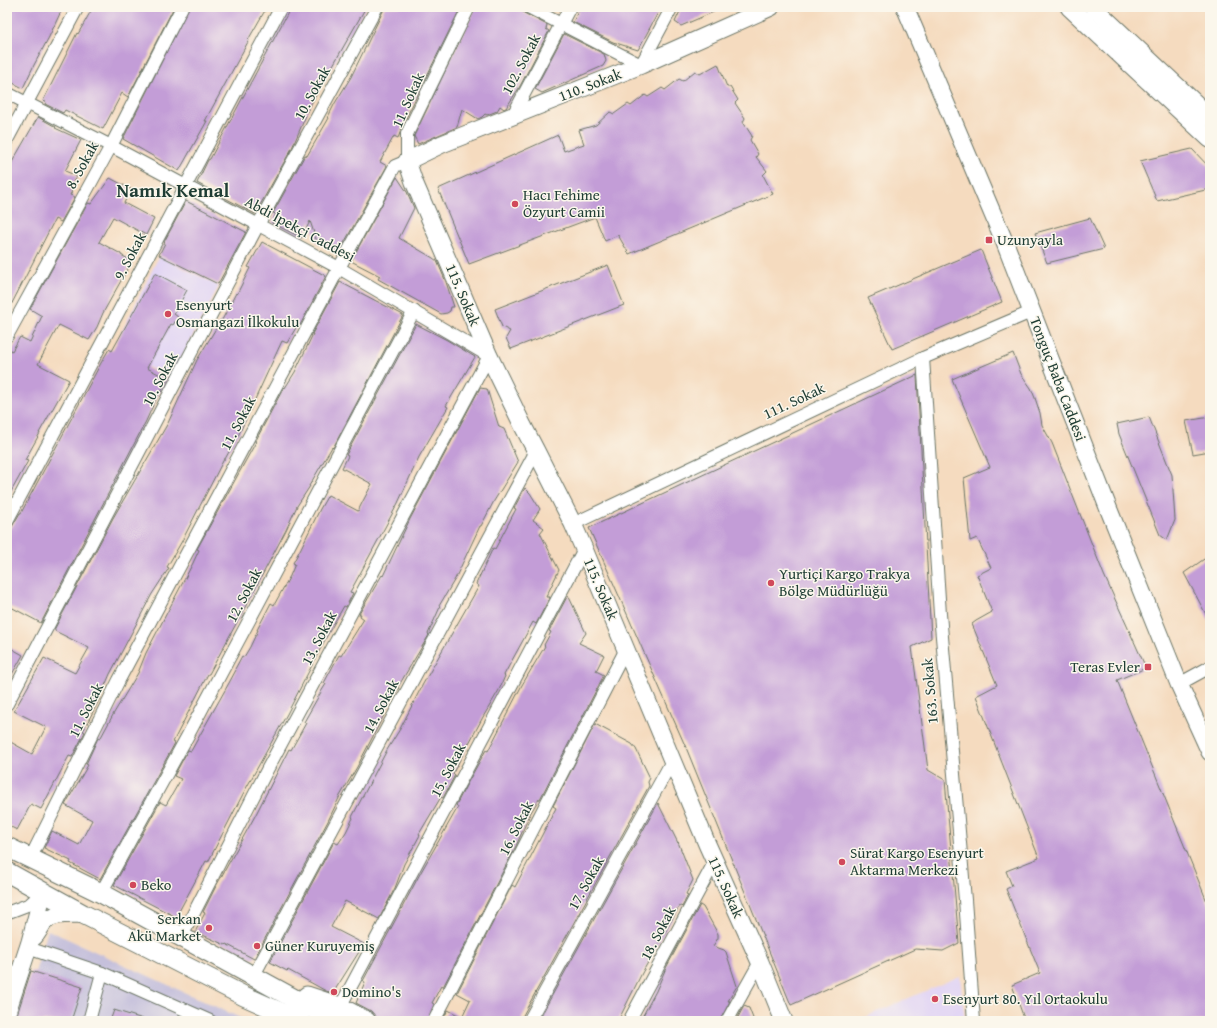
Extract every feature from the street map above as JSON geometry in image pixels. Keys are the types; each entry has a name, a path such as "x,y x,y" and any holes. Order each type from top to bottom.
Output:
{"main road":[{"path":"7,847 101,894 253,977 337,1014 366,1021"},
{"path":"7,872 83,914 244,996 300,1021"},
{"path":"244,996 271,1021"}],"street":[{"path":"7,140 78,7"},
{"name":"8. Sokak","path":"7,336 111,146 182,7"},
{"name":"9. Sokak","path":"7,521 281,7"},
{"name":"10. Sokak","path":"7,704 258,226 377,7"},
{"name":"11. Sokak","path":"30,859 120,680 338,268 396,166 407,161 407,134 469,7"},
{"path":"528,7 641,65 672,7"},
{"name":"102. Sokak","path":"513,116 570,7"},
{"name":"110. Sokak","path":"407,161 442,144 641,65 771,7"},
{"name":"Tonguç Baba Caddesi","path":"905,7 1002,236 1179,684 1210,752"},
{"path":"1069,7 1210,139"},
{"path":"1093,7 1210,116"},
{"name":"Abdi İpekçi Caddesi","path":"7,93 111,146 338,268 489,356"},
{"name":"115. Sokak","path":"407,161 489,356 522,426 573,524 584,549 672,761 760,962 784,1021"},
{"name":"12. Sokak","path":"101,894 414,311"},
{"name":"111. Sokak","path":"573,524 923,358 1031,312"},
{"name":"13. Sokak","path":"181,938 268,770 489,356"},
{"name":"163. Sokak","path":"923,358 940,614 974,1021"},
{"name":"14. Sokak","path":"253,977 536,451"},
{"name":"15. Sokak","path":"337,1014 584,549"},
{"name":"16. Sokak","path":"434,1021 626,649"},
{"path":"1179,684 1210,667"},
{"name":"17. Sokak","path":"529,1021 672,761"},
{"name":"18. Sokak","path":"629,1021 715,860"},
{"path":"7,911 10,912 30,904 43,892"},
{"path":"7,1012 29,945 43,892"},
{"path":"29,945 39,932 44,922 53,915 83,914"},
{"path":"29,945 102,973 185,1016 210,1021"},
{"path":"727,1021 760,962"},
{"path":"89,1021 102,973"}],"shaded area":[{"name":"Esenyurt Osmangazi İlkokulu","path":"159,256 219,286 171,378 113,350"},
{"path":"48,930 247,1021 20,1021"},
{"name":"Esenyurt 80. Yıl Ortaokulu","path":"960,976 965,1021 856,1021"}],"building":[{"path":"7,7 63,7 23,88 7,80"},
{"path":"98,7 174,7 128,97 122,93 103,129 65,110 63,113 45,104 46,102 43,101 77,33 78,34 92,9 96,11"},
{"path":"189,7 267,7 179,171 123,139"},
{"path":"291,7 366,7 311,104 292,148 255,214 197,183"},
{"path":"385,7 461,7 405,120 398,138 394,136 380,162 387,166 339,252 336,252 317,242 310,221 302,238 272,223 276,214 273,213 305,155 307,156 329,118 328,117 335,103 351,77"},
{"path":"476,7 521,7 524,13 547,25 546,29 549,31 519,88 506,108 504,109 500,106 497,111 487,115 485,114 478,119 462,109 457,127 418,144 414,136"},
{"path":"580,7 661,7 638,50 613,42 573,22"},
{"path":"682,7 725,7 681,26 675,22"},
{"path":"564,34 604,54 606,61 603,66 542,93 535,89"},
{"path":"718,64 727,87 730,87 738,100 735,103 745,118 743,122 752,136 750,140 758,154 756,157 767,171 763,175 773,194 629,254 618,235 605,241 595,217 469,264 438,189 558,135 564,151 584,144 579,130 596,125 610,112 614,114 628,104 631,106 645,95 648,97 662,88 665,90 679,79 683,81 695,71 700,74"},
{"path":"38,117 56,127 55,128 81,140 65,171 77,176 70,190 72,191 70,195 75,197 61,222 55,219 7,313 7,171"},
{"path":"1192,149 1210,168 1210,189 1157,201 1140,161"},
{"path":"397,177 407,192 414,208 399,238 437,261 454,307 451,307 450,311 447,313 441,314 378,279 380,276 351,261"},
{"path":"110,178 131,189 124,203 154,219 146,235 113,217 99,242 132,261 89,340 59,325 38,364 69,380 39,433 25,460 28,461 7,499 7,348 12,351 20,337 30,342 42,316 30,309 88,203 91,204"},
{"path":"186,201 246,232 218,284 159,255 165,243 164,242"},
{"path":"1090,218 1104,249 1047,263 1035,233"},
{"path":"262,242 326,276 299,327 297,326 287,343 282,341 239,434 224,459 167,567 169,568 152,594 110,674 83,731 85,732 72,757 69,756 41,809 31,804 17,830 7,825 7,740 32,754 46,727 14,711 44,658 75,673 89,648 54,630 113,518 168,423 197,360 222,320 236,293 237,294 250,268 248,267"},
{"path":"981,250 1002,302 892,349 868,298"},
{"path":"608,265 624,305 511,349 506,338 510,331 502,327 495,309"},
{"path":"155,273 187,290 174,314 178,317 173,325 171,324 147,368 168,379 161,392 159,392 146,421 41,623 7,605 7,528 11,528 21,513 101,363 109,349 112,351"},
{"path":"340,282 403,315 333,448 332,447 297,506 257,585 208,674 173,742 175,743 100,879 70,863 71,861 44,848 52,831 79,845 92,820 65,805 88,765 86,764 98,738 100,739 138,673 146,653 193,563 199,550 197,549 256,442 284,387 285,388 295,372 312,334"},
{"path":"416,324 475,357 446,406 448,407 419,457 398,503 350,592 353,593 346,607 344,606 329,632 208,862 206,861 176,917 114,885 160,802 166,805 181,779 174,776 188,750 191,751 236,670 235,669 242,656 244,657 250,647 271,603 274,605 290,576 295,564 293,563 328,495 358,511 372,484 342,468 348,456 346,455"},
{"path":"1013,353 1021,374 1031,388 1040,413 1042,425 1052,443 1104,575 1146,668 1117,680 1210,909 1210,1021 1025,1021 1012,985 1040,973 1006,889 1012,886 1006,871 1039,858 976,696 997,685 972,624 992,612 977,575 991,568 977,538 970,541 964,478 990,467 952,379"},
{"path":"917,375 931,638 912,647 928,770 945,780 959,943 943,951 915,949 791,1005 687,750 589,528"},
{"path":"480,388 487,389 499,427 504,429 518,462 480,526 455,579 439,606 440,607 428,634 429,635 383,714 384,715 357,767 340,796 254,959 226,944 225,945 195,932 205,913 203,912 215,888 255,816 289,749 291,750 306,723 304,722 326,684 324,683 339,655 341,656 364,619 360,616 361,614 359,614 382,575 383,576 410,519"},
{"path":"1149,417 1172,475 1175,520 1167,540 1160,535 1119,434 1117,424"},
{"path":"1210,417 1210,451 1193,454 1186,421"},
{"path":"525,488 540,509 533,520 544,528 540,533 559,570 546,597 550,597 536,624 533,622 504,675 505,676 499,690 453,773 455,775 443,798 441,797 419,834 420,835 404,864 395,888 379,919 345,901 331,927 364,944 333,993 326,991 270,962 334,842 338,844 346,832 353,818 352,817 387,750 479,586 476,584 493,548 495,549 516,509 514,508"},
{"path":"1210,555 1210,622 1184,573"},
{"path":"568,595 586,633 579,643 604,655 596,671 604,675 540,799 530,814 516,846 443,987 441,986 432,1003 434,1004 427,1021 383,1021 376,1017 371,1011 356,1003 365,982 363,981 421,872 458,807 456,805 468,782 486,750 488,751 522,685 545,646 544,645 551,632 549,631"},
{"path":"7,646 23,655 7,683"},
{"path":"595,724 632,744 650,778 648,782 649,786 522,1017 522,1021 442,1021 448,1010 462,1017 470,1000 457,993 512,885 515,887 556,808 553,806"},
{"path":"658,803 678,842 693,880 686,894 688,895 682,907 679,907 642,973 618,1021 538,1021"},
{"path":"700,905 703,907 718,934 718,938 713,946 726,952 737,986 728,1001 730,1001 720,1021 640,1021 666,968"},
{"path":"31,971 82,987 71,1021 15,1021"},
{"path":"744,1006 749,1008 754,1021 736,1021"},
{"path":"114,1010 143,1019 143,1021 110,1021"}],"place":[{"name":"Hacı Fehime Özyurt Camii","path":"515,204"},
{"name":"Uzunyayla","path":"989,240"},
{"name":"Esenyurt Osmangazi İlkokulu","path":"168,314"},
{"name":"Yurtiçi Kargo Trakya Bölge Müdürlüğü","path":"771,583"},
{"name":"Teras Evler","path":"1148,667"},
{"name":"Sürat Kargo Esenyurt Aktarma Merkezi","path":"842,862"},
{"name":"Beko","path":"133,885"},
{"name":"Serkan Akü Market","path":"209,928"},
{"name":"Güner Kuruyemiş","path":"257,946"},
{"name":"Domino's","path":"334,992"},
{"name":"Esenyurt 80. Yıl Ortaokulu","path":"935,999"}],"district":[{"name":"Namık Kemal","path":"173,190"}]}
